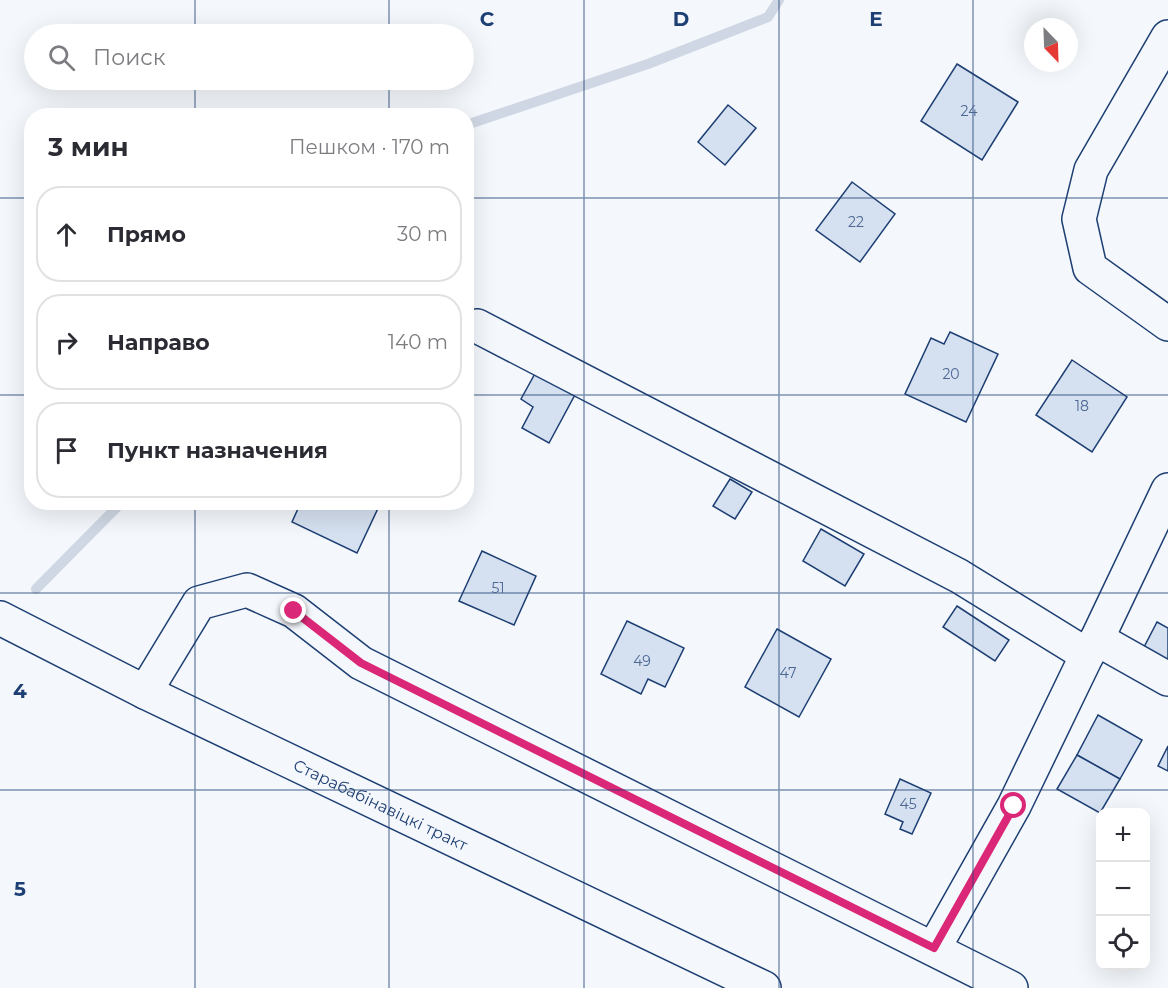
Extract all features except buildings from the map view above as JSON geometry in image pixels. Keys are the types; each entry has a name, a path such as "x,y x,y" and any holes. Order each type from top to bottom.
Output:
{"street":[{"path":"1168,37 1091,170 1080,219 1090,268 1168,324"},
{"path":"477,326 1092,647 1168,679"},
{"path":"934,948 1014,806 1168,490"},
{"path":"145,692 199,603 247,591 294,611 361,663 1011,988"},
{"name":"Старабабінавіцкі тракт","path":"0,618 145,692 764,988"}],"waterway":[{"path":"474,122 648,64 768,17 779,0"},
{"path":"36,589 114,510"}],"route":[{"path":"294,611 361,663 934,948 1014,806"}]}
